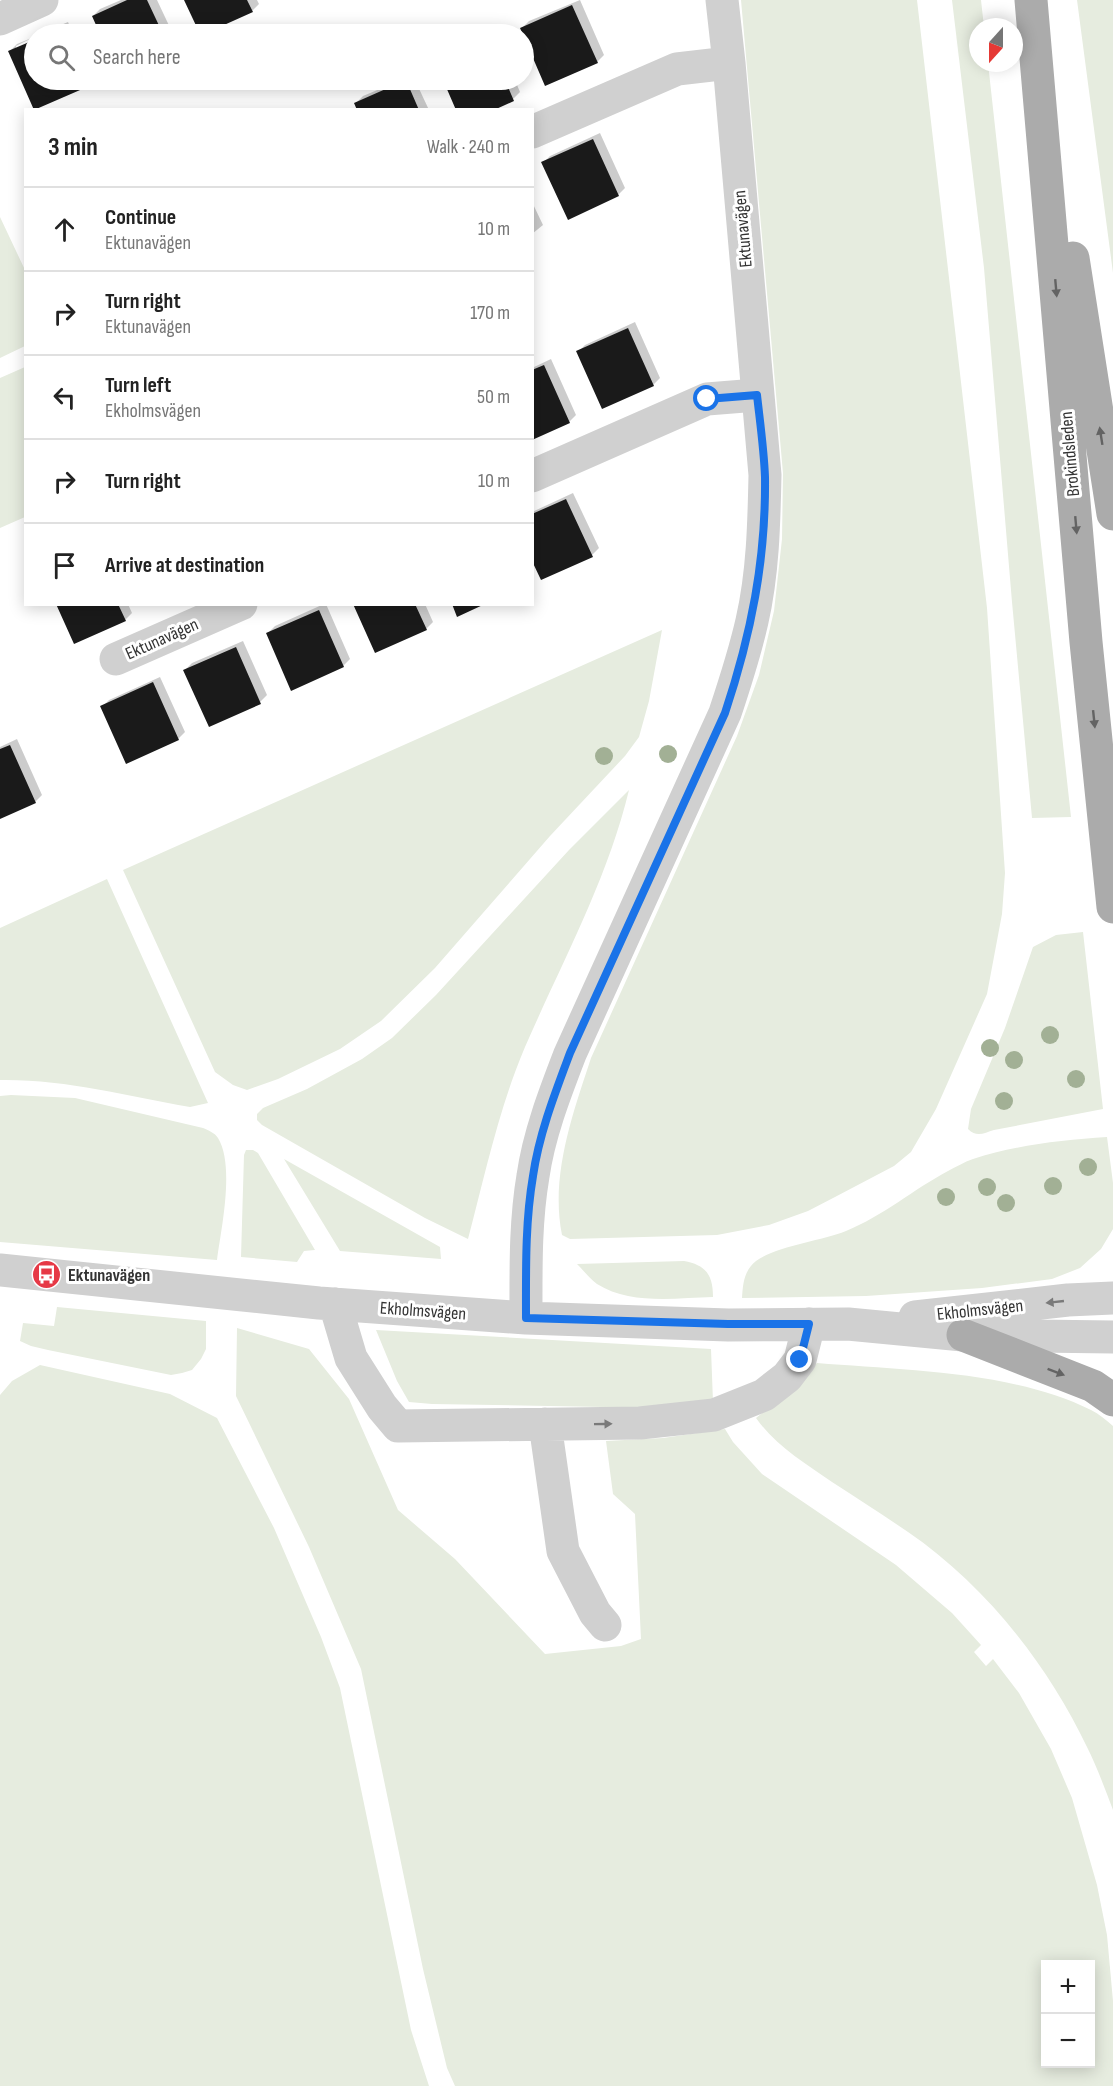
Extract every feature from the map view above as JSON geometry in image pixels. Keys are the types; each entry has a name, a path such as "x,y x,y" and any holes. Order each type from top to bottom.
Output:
{"main road":[{"name":"Brokindsleden","path":"1032,0 1113,514"},
{"name":"Brokindsleden","path":"1032,0 1086,642 1113,907"},
{"path":"963,1335 1093,1386 1113,1400"}],"street":[{"path":"0,19 42,0"},
{"name":"Ektunavägen","path":"526,1318 527,1242 532,1184 539,1145 555,1093 570,1053 725,713 753,619 760,570 765,475 722,0"},
{"path":"534,131 677,69 729,63"},
{"path":"534,475 707,399 757,395"},
{"name":"Ektunavägen","path":"116,659 236,606"},
{"name":"Ekholmsvägen","path":"0,1270 335,1304 526,1318 728,1324 848,1324 963,1335 1113,1337"},
{"name":"Ekholmsvägen","path":"848,1324 1068,1300 1113,1298"},
{"path":"335,1304 351,1358 382,1407 398,1426 640,1423 714,1415 764,1395 787,1377 800,1360 809,1324"},
{"path":"544,1424 563,1551 595,1613 605,1625"}],"shaded area":[{"path":"741,0 917,0 987,608 1005,873 1002,914 987,994 936,1109 911,1152 894,1166 808,1211 769,1225 717,1235 570,1239 562,1235 559,1190 565,1145 584,1079 591,1058 737,736 759,675 774,611 782,539 783,473"},
{"path":"952,0 981,0 983,18 969,18 969,72 989,72 1071,817 1032,818 984,268"},
{"path":"1077,0 1113,0 1113,273"},
{"path":"0,217 24,268 24,346 0,358"},
{"path":"24,367 24,517 0,528 0,378"},
{"path":"662,630 649,701 639,737 625,756 550,836 435,968 381,1021 340,1049 278,1079 247,1090 233,1085 215,1072 123,870"},
{"path":"629,790 609,857 516,1070 493,1142 468,1239 425,1218 257,1120 257,1114 263,1108 307,1089 362,1059 392,1038 436,995 569,850"},
{"path":"107,879 208,1103 190,1107 72,1085 0,1080 0,928"},
{"path":"1083,932 1103,1109 981,1134 971,1132 968,1129 971,1109 1005,1028 1033,947 1056,935"},
{"path":"0,1096 75,1098 203,1128 215,1135 223,1150 226,1165 224,1215 217,1260 0,1242"},
{"path":"1107,1137 1113,1183 1113,1229 1101,1249 1080,1268 1052,1279 982,1288 866,1296 742,1298 747,1273 756,1261 775,1251 836,1235 860,1225 935,1178 966,1162 1022,1147"},
{"path":"246,1150 258,1153 315,1250 304,1251 297,1262 241,1257"},
{"path":"284,1159 440,1247 441,1259 340,1251"},
{"path":"684,1261 698,1265 707,1272 712,1283 713,1297 653,1299 624,1295 597,1284 577,1264"},
{"path":"57,1307 206,1321 206,1349 192,1370 171,1375 48,1350 20,1341 23,1323 54,1326"},
{"path":"237,1328 309,1349 349,1399 398,1510 455,1559 545,1654 621,1646 641,1639 635,1514 613,1494 606,1441 663,1438 725,1429 733,1442 762,1474 896,1565 952,1613 981,1645 974,1652 986,1666 993,1659 1019,1693 1051,1749 1072,1798 1097,1885 1107,1935 1113,2001 1113,2086 455,2086 447,2068 423,1969 361,1669 309,1547 236,1396"},
{"path":"376,1330 711,1349 713,1402 659,1408 409,1402 397,1381"},
{"path":"817,1363 957,1374 1028,1387 1061,1397 1091,1410 1113,1426 1113,1810 1091,1755 1053,1685 1011,1628 987,1601 936,1553 791,1453 772,1437 756,1418 782,1397"},
{"path":"40,1365 170,1394 217,1418 274,1528 321,1637 340,1688 411,2030 429,2086 0,2086 0,1395 12,1381"}],"building":[{"path":"127,0 147,0 158,24 96,24 92,16"},
{"path":"184,0 247,0 253,12 226,24 195,24"},
{"path":"572,5 598,63 545,86 534,60 534,24 529,24"},
{"path":"24,44 24,87 8,51"},
{"path":"25,90 80,90 39,108 33,108"},
{"path":"383,90 410,90 418,108 356,108 354,103"},
{"path":"447,90 509,90 514,101 498,108 455,108"},
{"path":"593,139 619,196 568,220 541,162"},
{"path":"628,328 654,386 602,409 576,351"},
{"path":"544,365 570,423 534,439 534,369"},
{"path":"566,499 593,557 541,580 534,565 534,513"},
{"path":"57,606 119,606 126,621 74,644"},
{"path":"354,606 416,606 427,630 375,653"},
{"path":"453,606 481,606 457,617"},
{"path":"319,610 344,667 291,691 266,633"},
{"path":"236,647 261,704 209,727 183,670"},
{"path":"153,682 179,740 126,764 100,706"},
{"path":"10,745 36,803 0,819 0,749"}],"place":[{"name":"Ektunavägen","path":"47,1275"}],"route":[{"path":"707,399 757,395 765,475 760,570 753,619 725,713 570,1053 555,1093 539,1145 528,1212 526,1318 809,1324 800,1360"}]}
